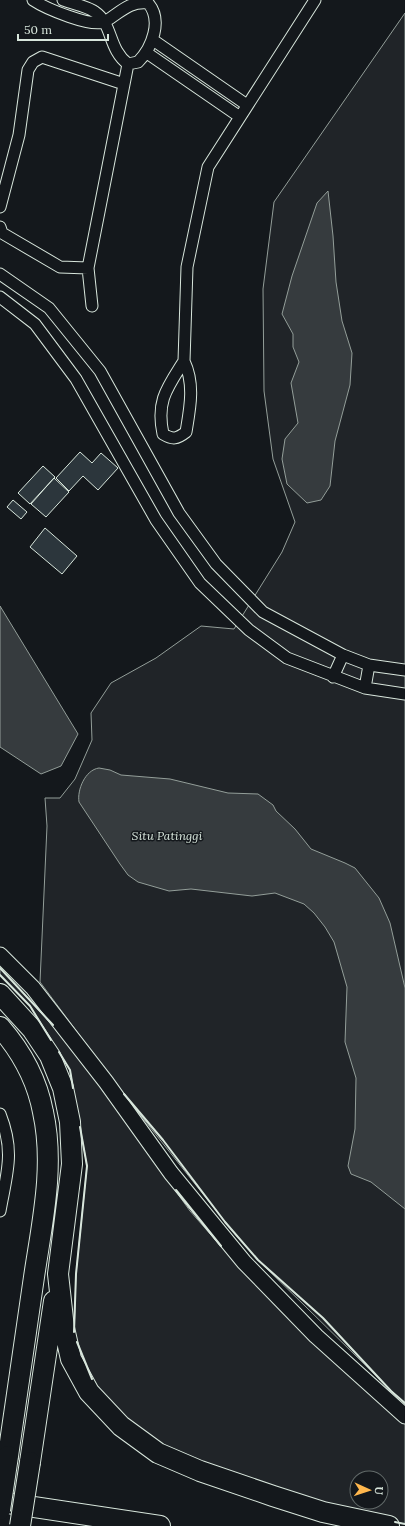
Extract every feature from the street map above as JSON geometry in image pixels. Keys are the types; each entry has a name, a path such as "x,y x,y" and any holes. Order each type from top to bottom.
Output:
{"highway":[{"path":"0,994 32,1029 50,1056 63,1088 69,1116 72,1164 58,1274 20,1526"},
{"path":"0,1027 13,1042 29,1068 43,1112 49,1159 42,1226 0,1510"},
{"path":"58,1274 64,1328 71,1359 89,1392 121,1426 158,1453 200,1471 324,1512 389,1526"},
{"path":"0,1502 160,1526"}],"main road":[{"path":"0,955 33,988 106,1082 171,1173 244,1262 316,1336 405,1416"}],"street":[{"path":"33,0 41,6 92,23 106,22 116,13 138,1 148,3 154,10 155,21 153,40 148,53 138,62 128,64 119,57 106,22 95,12 63,0"},
{"path":"184,361 168,387 160,408 163,434 170,439 179,438 186,432 191,400 189,372 184,361 187,267 208,167 315,0"},
{"path":"153,40 247,105"},
{"path":"148,53 240,117"},
{"path":"0,207 19,135 28,70 33,62 42,57 124,84"},
{"path":"92,306 88,268 128,64"},
{"path":"0,227 2,233 60,268 88,268"},
{"path":"0,274 49,308 100,371 179,513 216,564 263,612 343,655 369,665 405,670"},
{"path":"0,297 35,324 76,379 156,520 200,583 249,630 287,658 333,677 365,688 405,694"},
{"path":"333,677 343,655"},
{"path":"365,688 369,665"},
{"path":"0,1114 6,1129 10,1157 0,1211"}],"shaded area":[{"path":"405,13 405,1404 258,1260 234,1233 118,1087 40,982 47,826 45,798 60,798 75,779 92,740 91,713 111,683 156,658 201,626 234,629 282,552 295,522 273,459 264,391 263,289 274,202"},
{"path":"0,968 73,1048 190,1211 246,1275 405,1423 405,1524 328,1510 157,1444 102,1402 74,1336 76,1274 87,1166 70,1070 30,1006 0,975"}],"water":[{"path":"328,191 336,282 342,321 352,353 350,385 335,441 330,486 321,500 307,503 287,484 282,459 285,439 298,423 291,383 299,362 293,347 293,334 282,314 292,276 317,203"},
{"path":"0,606 78,734 61,766 41,774 0,747"},
{"name":"Situ Patinggi","path":"99,768 110,770 121,775 170,779 228,793 258,794 273,805 276,811 295,829 311,849 355,868 379,898 390,923 405,988 405,1209 371,1182 351,1174 348,1166 355,1129 356,1078 345,1042 347,987 334,942 325,927 314,913 304,904 275,893 252,896 191,889 169,891 138,882 128,875 79,802 79,792 83,781 90,772"}],"building":[{"path":"80,452 92,463 101,453 118,468 98,490 83,476 69,491 56,478"},
{"path":"43,466 55,477 30,504 18,493"},
{"path":"54,478 69,492 46,517 31,504"},
{"path":"13,500 27,512 21,519 7,507"},
{"path":"45,528 77,556 62,574 30,547"}],"wall":[{"path":"0,968 53,1025"},
{"path":"0,975 30,1006 51,1040"},
{"path":"59,1052 70,1070 73,1088"},
{"path":"124,1094 163,1140 225,1222 258,1260 323,1318 391,1391 405,1403"},
{"path":"74,1332 76,1274 87,1166 80,1127"},
{"path":"176,1190 221,1246"},
{"path":"77,1342 92,1379"},
{"path":"395,1522 405,1524"}]}
